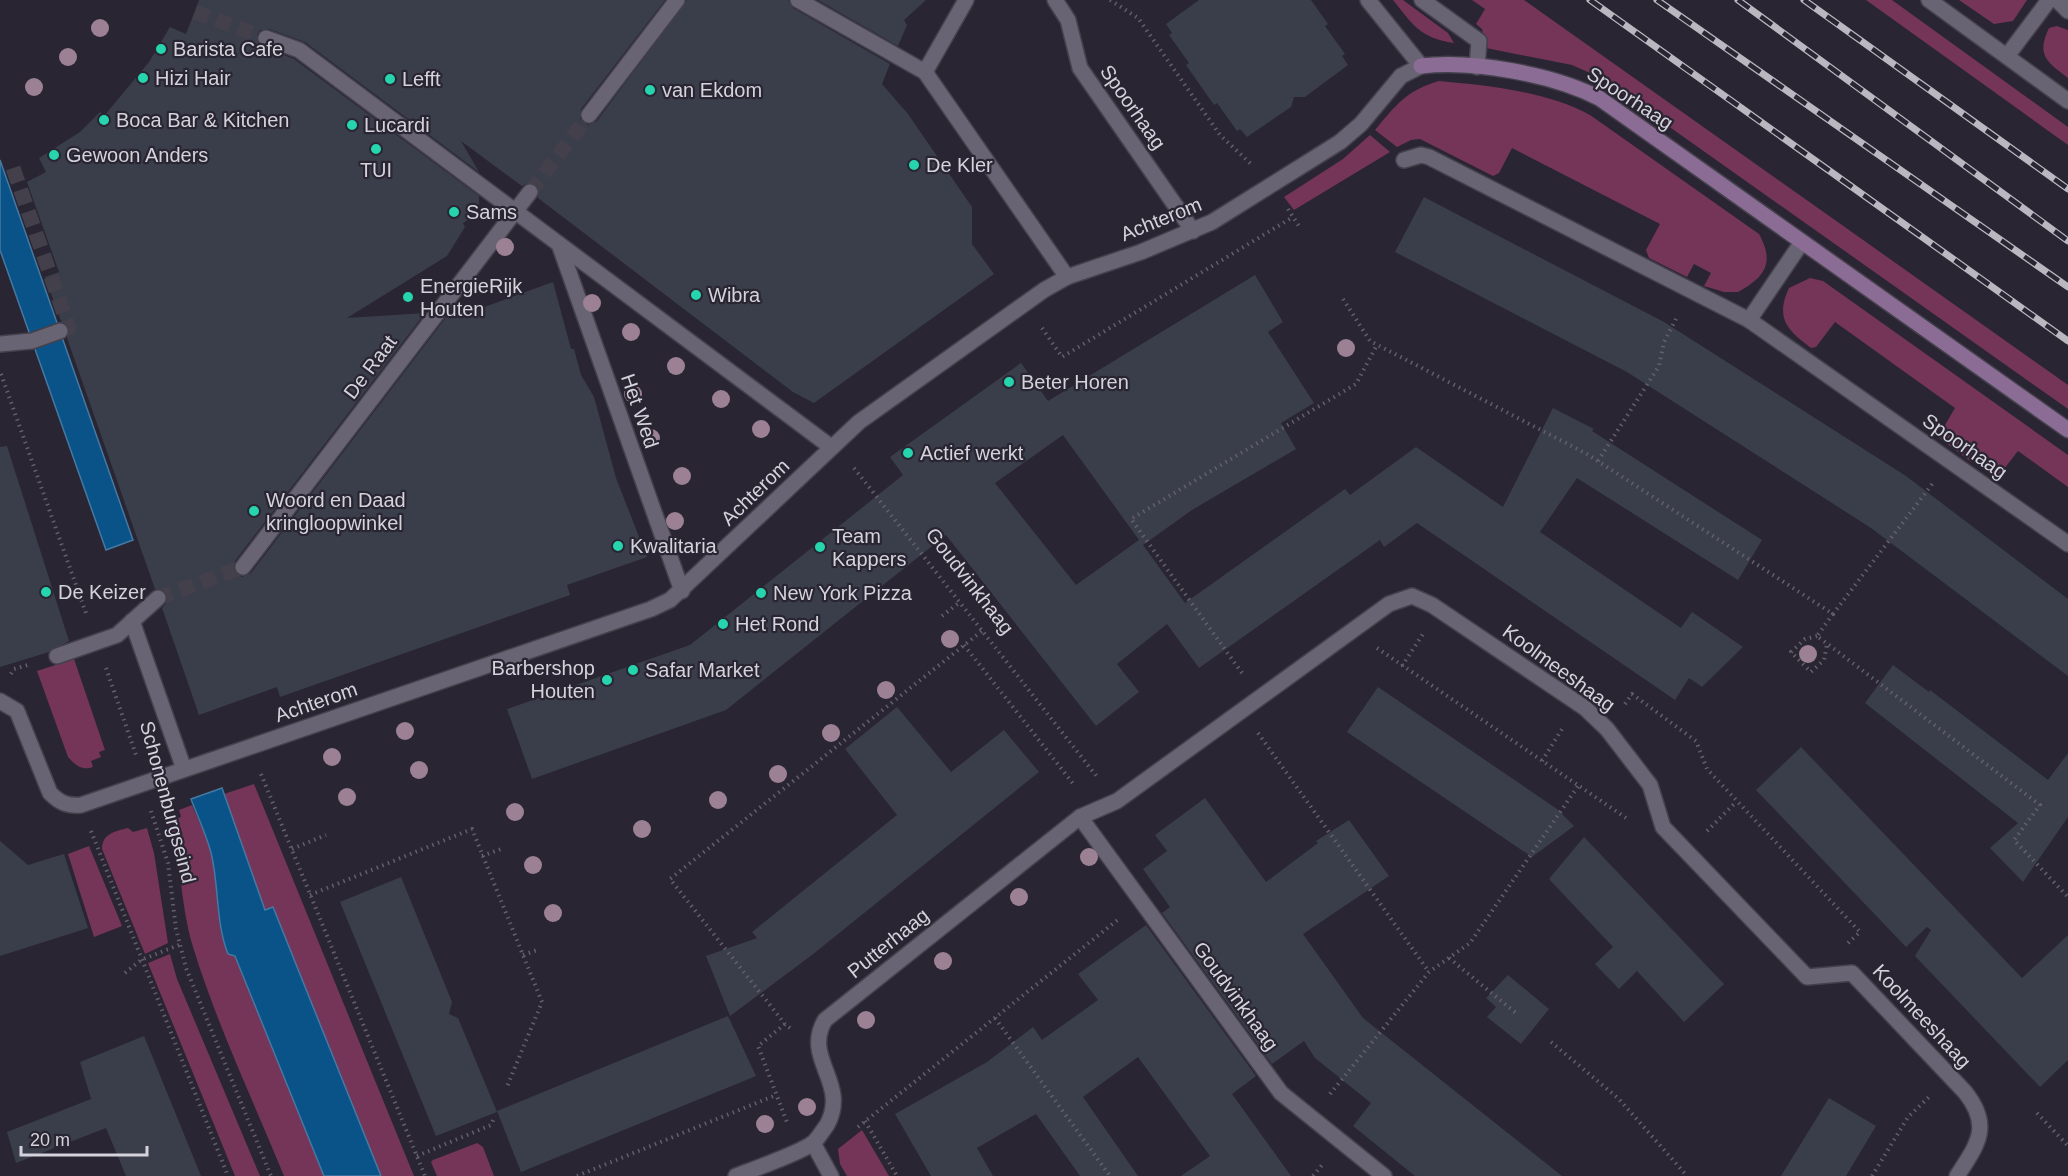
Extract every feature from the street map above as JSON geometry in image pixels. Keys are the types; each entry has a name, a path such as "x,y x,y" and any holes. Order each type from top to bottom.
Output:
{"street":[{"path":"589,115 677,0"},
{"path":"798,0 925,72 1067,277"},
{"path":"925,72 966,0"},
{"name":"Spoorhaag","path":"1055,0 1068,20 1080,68 1193,231"},
{"path":"1368,0 1421,66"},
{"path":"1422,0 1479,41 1477,67"},
{"path":"1929,0 2068,100"},
{"path":"2007,56 2049,0"},
{"path":"2057,0 2068,12"},
{"path":"266,38 299,50 831,447"},
{"name":"Spoorhaag","path":"1421,66 1442,64 1477,67 1560,81 1599,98 2068,430"},
{"name":"Achterom","path":"81,805 651,609 682,591 859,422 1025,303 1067,277 1193,231 1273,185 1351,133 1401,76 1421,66"},
{"name":"Spoorhaag","path":"1404,160 1421,155 1429,157 1749,320 2068,544"},
{"name":"De Raat","path":"243,567 530,192"},
{"path":"1749,320 1802,242"},
{"name":"Het Wed","path":"559,244 682,591"},
{"path":"0,344 33,341 60,332"},
{"name":"Koolmeeshaag","path":"1117,801 1352,630 1401,598 1412,596 1439,609 1578,704 1607,729 1650,785 1664,827 1807,976 1852,973 1951,1077 1976,1106 1981,1121 1979,1138 1957,1176"},
{"path":"57,656 117,635 158,598"},
{"name":"Schonenburgseind","path":"132,621 184,769"},
{"path":"0,700 17,711 50,793 58,802 69,806 81,805"},
{"name":"Putterhaag","path":"817,1043 819,1031 825,1020 1080,817 1117,801"},
{"name":"Goudvinkhaag","path":"1080,817 1281,1093 1384,1176"},
{"path":"736,1176 813,1143 832,1115 835,1098 831,1081 819,1055 817,1043"},
{"path":"813,1143 831,1176"}],"path":[{"path":"1110,0 1138,18 1220,135 1273,185 1299,226"},
{"path":"1025,303 1062,357 1293,217"},
{"path":"1598,461 1659,366 1664,342 1691,290"},
{"path":"1343,299 1370,341 1598,461 1833,614"},
{"path":"1260,698 1131,519 1356,384 1377,345"},
{"name":"Schonenburgseind","path":"0,371 136,753 141,784 168,863 179,945 186,968 271,1176"},
{"name":"Goudvinkhaag","path":"831,447 850,464 1117,801"},
{"path":"1827,644 1824,660 1811,672 1791,652 1805,639 1817,636 1949,461"},
{"path":"942,616 960,602"},
{"path":"1402,666 1439,609"},
{"path":"1352,630 1633,823 1656,801"},
{"path":"817,1043 784,1024 670,879 982,631"},
{"path":"1817,636 2040,805 2014,840 2068,897"},
{"path":"964,645 1077,788 1080,817"},
{"path":"9,677 14,669 57,656"},
{"path":"1607,729 1632,694 1696,741 1707,769 1860,932 1838,953 1827,975"},
{"path":"1542,761 1578,704"},
{"path":"1242,711 1429,972"},
{"path":"250,747 425,1176"},
{"path":"1311,1117 1429,972 1470,943 1578,786"},
{"path":"1686,851 1736,802"},
{"path":"81,805 228,1176"},
{"path":"310,895 472,829 542,1002 506,1089"},
{"path":"292,849 326,835"},
{"path":"482,856 501,849"},
{"path":"856,1129 1142,901"},
{"path":"125,973 141,960 179,945"},
{"path":"523,955 540,949"},
{"path":"1449,958 1517,1014"},
{"path":"995,1018 1110,1176"},
{"path":"784,1024 758,1046 789,1128 813,1143"},
{"path":"1551,1042 1619,1100 1687,1176"},
{"path":"1872,1176 1908,1117 1951,1077"},
{"path":"580,1175 777,1095"},
{"path":"2037,1113 2068,1146"},
{"path":"417,1156 491,1125 495,1116"},
{"path":"865,1121 897,1176"}],"shaded area":[{"path":"1393,0 1403,0 1448,33 1454,43 1425,34 1412,23"},
{"path":"1472,0 1524,0 2068,385 2068,409 1599,77 1572,65 1486,48 1482,29 1476,24 1485,9"},
{"path":"1866,0 1892,0 2068,127 2068,145"},
{"path":"1959,0 2027,0 2013,21 1994,24"},
{"path":"2057,26 2068,30 2068,78 2049,62 2044,51 2045,37 2049,28"},
{"path":"1439,81 1497,87 1537,95 1574,107 1590,115 1759,234 1764,244 1767,261 1761,275 1738,292 1724,292 1704,286 1711,273 1694,264 1687,277 1649,258 1646,250 1660,224 1512,148 1499,173 1493,176 1420,139 1411,140 1397,147 1375,130 1410,94"},
{"path":"1370,135 1390,152 1294,210 1284,197 1343,159"},
{"path":"1810,278 1823,281 2068,455 2068,487 2018,451 2000,474 1990,475 1988,473 1995,462 1982,452 1977,453 1971,462 1938,437 1955,408 1835,322 1816,347 1811,348 1795,335 1783,315 1789,288"},
{"path":"74,659 105,750 99,752 101,757 91,761 93,767 89,768 79,766 68,757 37,671"},
{"path":"254,784 414,1176 381,1176 273,907 265,910 224,794"},
{"path":"192,805 211,851 224,943 228,954 235,956 324,1176 284,1176 224,1034 203,976 189,931 176,854 167,822 181,817 179,810"},
{"path":"128,828 133,832 147,828 154,853 168,943 145,954 102,849 107,837 114,832"},
{"path":"89,846 122,926 94,937 68,854"},
{"path":"170,954 177,979 260,1176 235,1176 148,963"},
{"path":"862,1130 889,1176 847,1176 840,1164 838,1149"},
{"path":"477,1143 483,1147 494,1176 437,1176 431,1162 433,1160"}],"water":[{"path":"0,160 133,540 106,550 0,250"},
{"path":"222,788 265,910 273,907 381,1176 324,1176 235,956 228,954 221,931 212,857 191,799"}],"building":[{"path":"199,0 665,0 581,109 580,119 588,125 597,121 687,0 788,0 793,8 890,64 882,84 908,114 972,207 972,244 994,274 814,403 793,392 538,198 539,189 535,184 527,183 522,186 461,141 479,172 305,42 269,29 260,30 257,35 259,45 294,59 479,196 479,213 463,223 465,227 447,256 347,318 425,313 235,561 234,571 242,577 251,573 451,311 476,310 553,282 571,349 574,349 581,375 594,397 616,478 647,557 567,585 570,595 280,697 277,687 199,715 162,608 167,602 167,595 162,589 155,589 67,338 69,328 61,321 45,277 59,272 27,182 46,172 39,158 80,132 100,112 104,116 149,62 170,27 186,34"},
{"path":"818,0 926,0 904,20 907,25 898,46"},
{"path":"1199,0 1311,0 1328,24 1325,26 1345,54 1342,56 1348,65 1305,97 1294,97 1291,107 1247,137 1240,129 1237,131 1217,103 1214,105 1186,65 1189,63 1169,35 1172,33 1166,24"},
{"path":"1424,197 1664,322 1906,476 2068,599 2068,676 1871,528 1627,372 1395,252"},
{"path":"1255,275 1283,322 1268,332 1314,403 1281,423 1296,449 1192,510 1143,545 1185,603 1345,489 1350,495 1416,447 1503,507 1553,408 1594,429 1592,431 1762,540 1738,580 1577,478 1540,532 1681,628 1692,612 1743,647 1702,687 1689,678 1675,700 1417,523 1384,547 1380,540 1199,668 1167,624 1117,664 1139,692 1096,726 946,535 726,710 532,779 507,709 690,645 903,475 890,457 1021,363 1048,401","holes":["1063,435 1139,540 1076,585 995,483"]},
{"path":"7,446 69,641 49,652 0,667 0,447"},
{"path":"1893,665 1929,692 1930,690 2048,780 2068,753 2068,817 2023,882 1990,848 2018,823 1865,703"},
{"path":"1378,687 1557,809 1574,826 1532,857 1347,732"},
{"path":"897,707 951,772 1004,730 1039,772 812,955 730,1016 706,956 757,938 752,932 897,815 845,749"},
{"path":"1801,747 2022,978 2068,935 2068,1060 2040,1087 1915,956 1931,930 1927,927 1906,947 1756,790"},
{"path":"1205,798 1266,882 1318,843 1316,841 1349,820 1389,876 1303,934 1363,1018 1562,1176 1415,1176 1353,1126 1371,1103 1315,1058 1304,1041 1272,1064 1162,913 1170,907 1143,869 1167,851 1155,835"},
{"path":"1584,837 1724,984 1684,1022 1637,971 1619,989 1595,964 1613,947 1549,879"},
{"path":"0,841 28,865 64,854 88,928 0,956"},
{"path":"401,877 452,1002 449,1014 458,1018 497,1112 436,1136 340,902"},
{"path":"1146,925 1256,1076 1232,1094 1291,1176 1181,1176 1210,1156 1138,1057 1083,1097 1138,1176 1080,1176 1036,1114 977,1148 993,1176 931,1176 895,1114 987,1062 1033,1027 1042,1040 1098,1000 1078,974"},
{"path":"1508,975 1549,1009 1521,1044 1487,1017 1496,1007 1486,998"},
{"path":"728,1016 756,1076 521,1172 497,1111"},
{"path":"144,1036 201,1176 126,1176 106,1128 16,1163 7,1132 91,1099 80,1062"},
{"path":"1829,1098 1876,1126 1846,1176 1781,1176"}],"tunnel":[{"path":"195,12 266,38"},
{"path":"530,192 589,115"},
{"path":"13,168 69,328 60,331"},
{"path":"158,598 243,567"}],"railway":[{"path":"1590,0 2068,341"},
{"path":"1657,0 2068,287"},
{"path":"1738,0 2068,241"},
{"path":"1804,0 2068,189"}],"place":[{"name":"Barista Cafe","path":"161,49"},
{"name":"Hizi Hair","path":"143,78"},
{"name":"Lefft","path":"390,79"},
{"name":"van Ekdom","path":"650,90"},
{"name":"Boca Bar & Kitchen","path":"104,120"},
{"name":"Lucardi","path":"352,125"},
{"name":"TUI","path":"376,149"},
{"name":"Gewoon Anders","path":"54,155"},
{"name":"De Kler","path":"914,165"},
{"name":"Sams","path":"454,212"},
{"name":"Wibra","path":"696,295"},
{"name":"EnergieRijk Houten","path":"408,297"},
{"name":"Beter Horen","path":"1009,382"},
{"name":"Actief werkt","path":"908,453"},
{"name":"Woord en Daad kringloopwinkel","path":"254,511"},
{"name":"Kwalitaria","path":"618,546"},
{"name":"Team Kappers","path":"820,547"},
{"name":"De Keizer","path":"46,592"},
{"name":"New York Pizza","path":"761,593"},
{"name":"Het Rond","path":"723,624"},
{"name":"Safar Market","path":"633,670"},
{"name":"Barbershop Houten","path":"607,680"}]}
